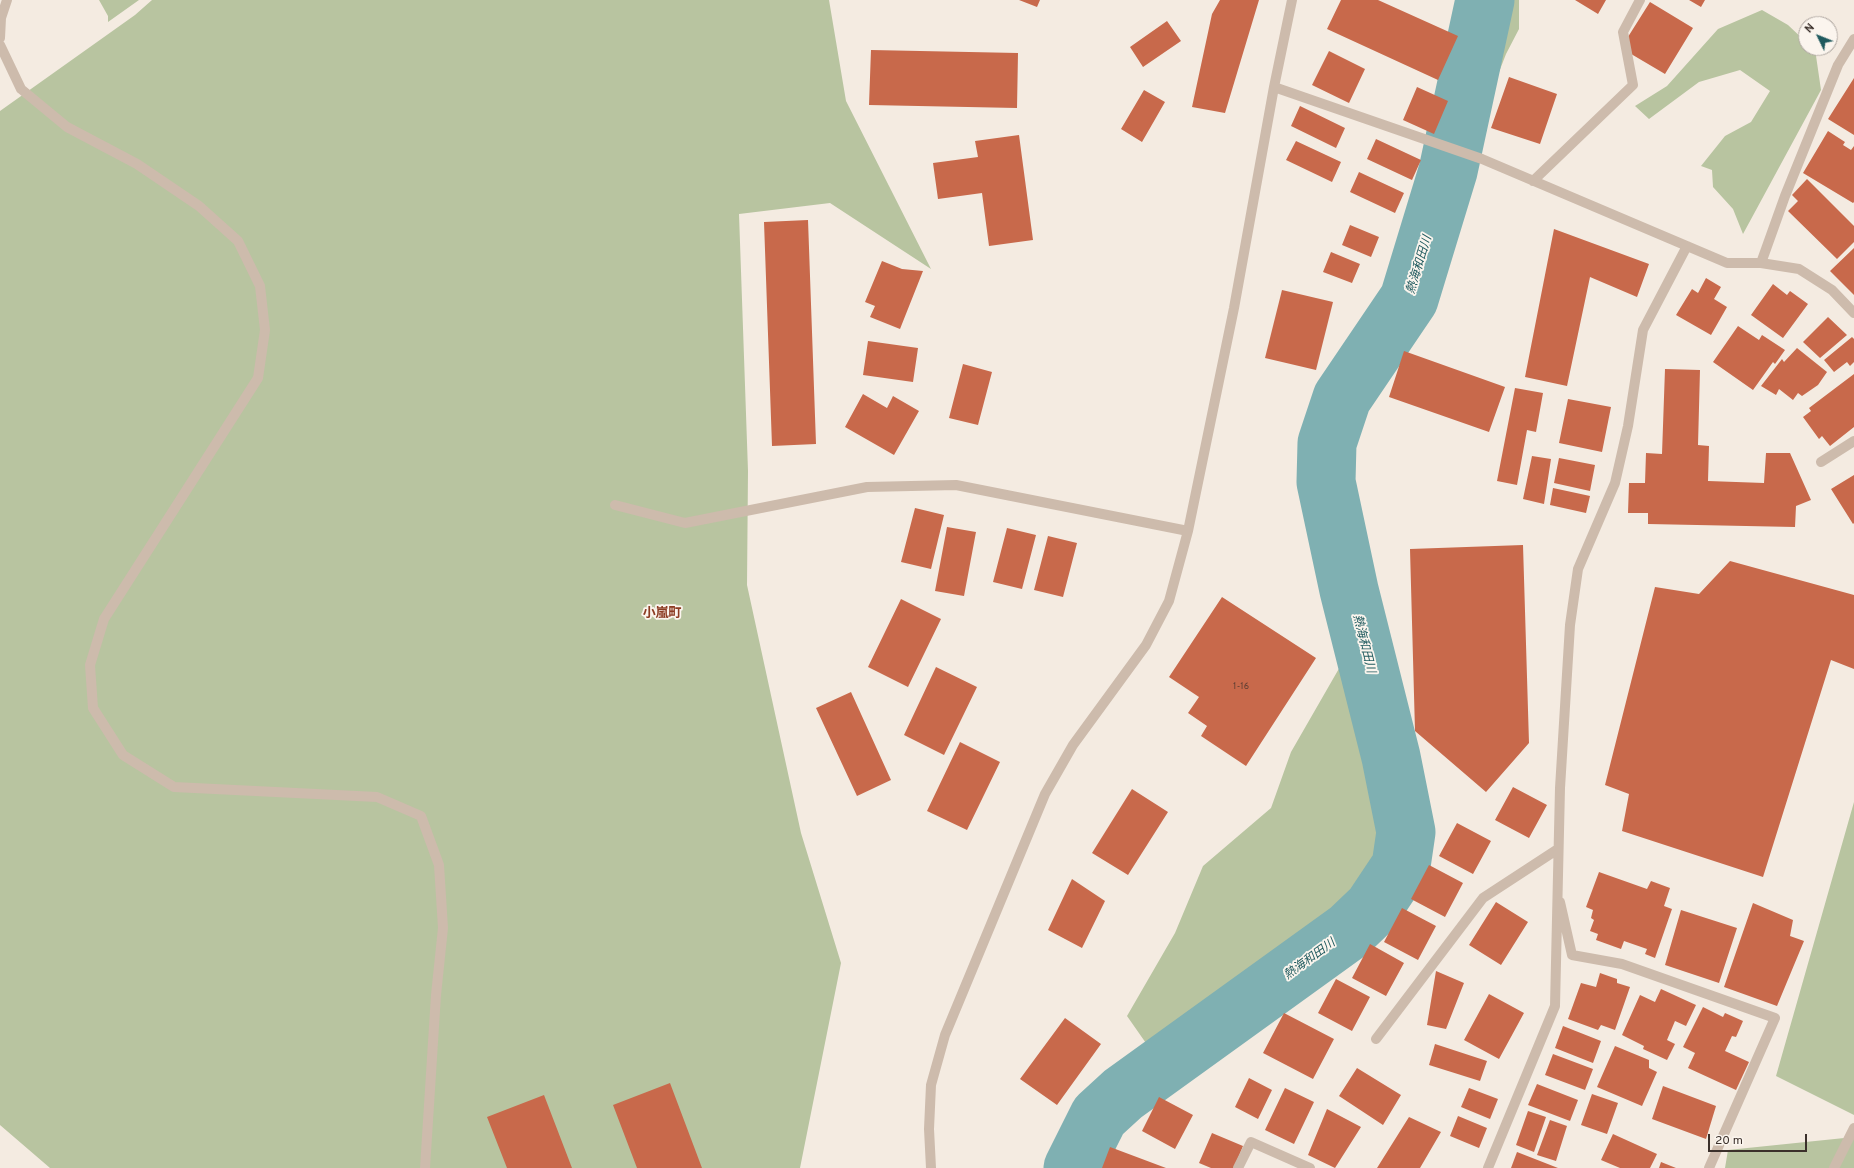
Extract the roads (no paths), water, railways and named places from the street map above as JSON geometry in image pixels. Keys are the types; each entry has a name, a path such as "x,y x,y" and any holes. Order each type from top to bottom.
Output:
{"street":[{"path":"0,38 1,18 7,0"},
{"path":"931,1168 929,1129 931,1085 945,1035 1045,794 1073,745 1146,645 1169,601 1188,531 1234,308 1274,87 1292,0"},
{"path":"1533,181 1633,86 1622,32 1640,0"},
{"path":"1761,263 1785,196 1838,65 1854,39"},
{"path":"0,45 21,89 67,127 137,164 199,206 238,241 260,286 265,330 258,378 104,619 90,665 92,708 123,756 174,787 377,797 421,816 439,865 443,928 436,995 425,1168"},
{"path":"1274,87 1482,159 1728,263 1761,263 1799,269 1832,290 1854,313"},
{"path":"1488,1168 1555,1006 1556,888 1558,850 1570,625 1578,570 1615,483 1628,426 1643,330 1687,246"},
{"path":"1821,462 1854,441"},
{"path":"615,505 685,523 867,487 956,485 1188,531"},
{"path":"1376,1039 1483,898 1558,850"},
{"path":"1556,888 1572,955 1622,964 1774,1018 1708,1168"},
{"path":"1834,1168 1854,1128"},
{"path":"1238,1168 1252,1142 1310,1168"}],"waterway":[{"name":"熱海和田川","path":"1073,1168 1099,1116 1123,1094 1349,931 1373,908 1401,866 1406,832 1391,757 1349,590 1326,482 1327,443 1342,398 1409,299 1448,171 1485,0"}],"district":[{"name":"小嵐町","path":"662,614"}]}
